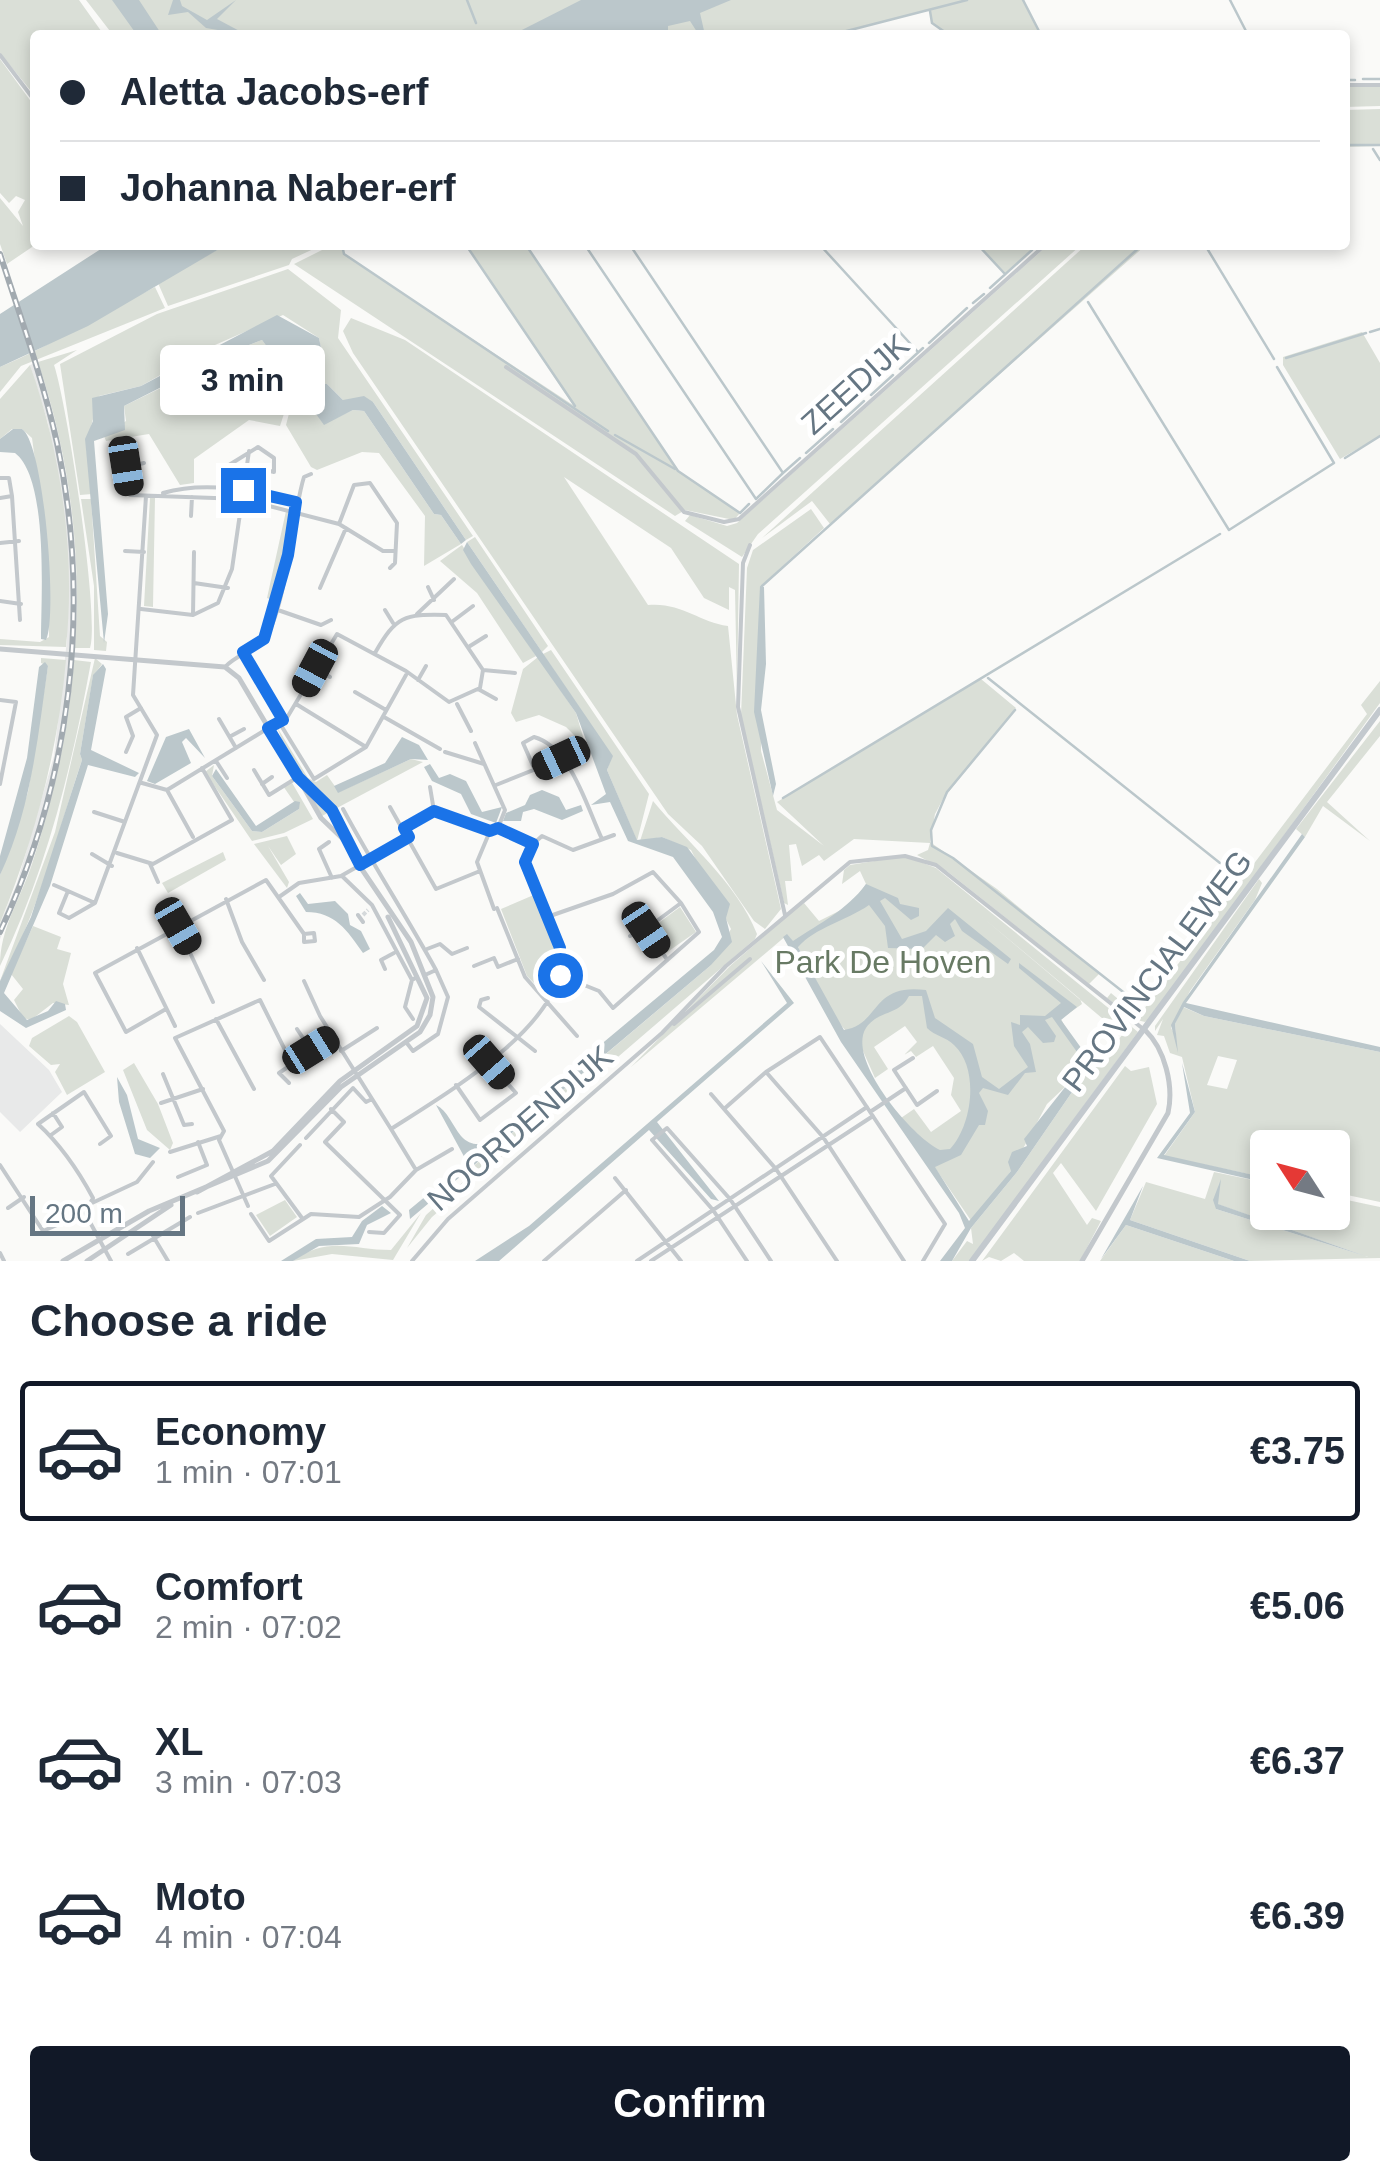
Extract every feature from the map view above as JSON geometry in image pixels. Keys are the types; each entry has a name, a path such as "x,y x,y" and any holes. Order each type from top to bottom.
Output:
{"main road":[{"name":"PROVINCIALEWEG","path":"972,1261 1380,710"}],"street":[{"path":"0,55 30,95"},
{"path":"1350,86 1380,85"},
{"name":"ZEEDIJK","path":"684,512 724,522 739,519 1038,250"},
{"path":"506,367 636,454 684,512 680,520"},
{"path":"229,465 258,447 271,454 276,464 274,472 270,471"},
{"path":"141,609 193,614 218,603 228,588 250,450"},
{"path":"144,462 126,466 130,494 156,495 188,488 243,490 296,502"},
{"path":"225,667 264,639 275,609 296,502 304,477 312,474"},
{"path":"0,478 9,478 12,496 18,541 20,620"},
{"path":"339,524 354,486 370,482 396,523 390,568"},
{"path":"156,495 242,500 297,511 339,524 383,551 395,551"},
{"path":"0,498 12,496"},
{"path":"68,892 59,913 69,918 95,903 112,866 157,735 133,695 146,496"},
{"path":"191,516 192,497"},
{"path":"320,588 346,528"},
{"path":"0,543 18,541"},
{"path":"750,546 743,563 738,707 785,914"},
{"path":"125,551 144,552"},
{"path":"193,614 194,552"},
{"path":"374,653 394,624 435,601 454,579"},
{"path":"442,580 446,588"},
{"path":"194,583 228,588"},
{"path":"428,586 435,601"},
{"path":"0,601 21,604"},
{"path":"453,621 473,606"},
{"path":"275,609 322,625 331,620"},
{"path":"385,610 394,624"},
{"path":"417,614 446,615 483,670 478,690 456,702"},
{"path":"167,790 281,721 296,704 337,634 374,653 430,691 456,702 471,731"},
{"path":"470,646 486,636"},
{"path":"0,649 225,667 238,678 321,818 350,846"},
{"path":"243,652 314,779 366,746 406,674"},
{"path":"418,680 426,666"},
{"path":"315,668 330,676"},
{"path":"483,670 515,673"},
{"path":"478,690 496,699"},
{"path":"355,692 386,710"},
{"path":"0,700 16,702 0,784"},
{"path":"296,704 366,746"},
{"path":"126,752 132,736 126,717 140,708"},
{"path":"384,717 442,750 484,764"},
{"path":"219,719 236,748"},
{"path":"230,737 244,729"},
{"path":"534,768 523,743 534,737 545,740 561,758 602,839"},
{"path":"475,742 505,810 498,828"},
{"path":"0,743 10,744"},
{"path":"494,786 561,758"},
{"path":"215,760 227,778"},
{"path":"116,853 150,864 232,820 202,768"},
{"path":"254,770 269,795 298,777"},
{"path":"262,784 272,777"},
{"path":"298,777 332,810 386,909 411,942 418,978 405,1007 413,1019"},
{"path":"142,783 167,790 193,837"},
{"path":"430,788 434,789 434,811"},
{"path":"390,807 436,889 480,871"},
{"path":"343,809 399,912 417,930 448,997 438,1034 412,1052 406,1042"},
{"path":"404,828 434,811 490,831 498,828 533,844"},
{"path":"94,812 126,822"},
{"path":"471,875 490,831"},
{"path":"391,1128 489,1062 547,1002 560,975 560,948 525,862 537,835 573,850 614,835"},
{"path":"278,898 299,883 342,876 409,837"},
{"path":"329,842 319,849 332,878"},
{"path":"92,854 112,866"},
{"name":"NOORDENDIJK","path":"662,1033 726,966 858,858 904,856 926,861 1145,1030"},
{"path":"476,862 525,978 577,1036"},
{"path":"150,864 158,882"},
{"path":"548,917 613,894 654,872 682,903 699,932 613,1008 599,991 560,975"},
{"path":"342,876 433,996 430,1016 420,1032 356,1073"},
{"path":"166,1009 126,1032 95,972 266,880 304,934"},
{"path":"54,885 95,903"},
{"path":"226,899 242,942 264,980"},
{"path":"630,936 646,930 682,903"},
{"path":"63,1261 234,1175 273,1151 356,1073 417,1026 428,1005 393,934 386,909"},
{"path":"178,926 212,1002"},
{"path":"417,930 426,927"},
{"path":"646,930 666,958"},
{"path":"425,950 440,944 452,954 466,948"},
{"path":"137,948 175,1026"},
{"path":"385,969 380,960 395,950"},
{"path":"474,966 494,958 498,967 518,959"},
{"name":"NOORDENDIJK","path":"412,1261 448,1219 750,958"},
{"path":"418,978 436,970"},
{"path":"304,981 332,1037 416,1170"},
{"path":"488,998 480,1000 478,1007 535,1051"},
{"path":"248,1206 234,1175 216,1108 175,1038 260,1000 292,1064"},
{"path":"216,1019 254,1089"},
{"path":"341,1051 377,1028"},
{"path":"297,1029 311,1050"},
{"path":"1082,1261 1168,1113 1170,1096 1162,1053 1145,1030"},
{"path":"289,1083 279,1074 332,1037"},
{"path":"724,1109 766,1072 820,1037 945,1224 923,1261"},
{"path":"913,1058 894,1070 917,1104 938,1091"},
{"path":"456,1086 480,1120 516,1093 489,1062"},
{"path":"766,1072 823,1137 904,1261"},
{"path":"163,1074 184,1125 192,1124"},
{"path":"161,1103 204,1088"},
{"path":"306,1138 353,1088 366,1102 372,1098"},
{"path":"651,1261 828,1146 906,1088"},
{"path":"92,1203 75,1165 38,1124 84,1092 110,1136 100,1144"},
{"path":"710,1094 776,1169 837,1261"},
{"path":"331,1109 344,1122 325,1142 400,1215 384,1232 369,1232"},
{"path":"51,1135 62,1126 52,1111"},
{"path":"638,1261 823,1137 870,1112"},
{"path":"746,1261 713,1210 652,1140 667,1128 730,1200 771,1261"},
{"path":"170,1152 222,1136"},
{"path":"178,1177 207,1165 198,1142"},
{"path":"300,1145 271,1176 302,1218"},
{"path":"252,1214 269,1241 314,1214 359,1217 386,1200 416,1170 452,1149"},
{"path":"0,1165 46,1232 85,1212 92,1203 136,1182 153,1162"},
{"path":"615,1178 681,1261"},
{"path":"198,1213 223,1202 232,1204 275,1184"},
{"path":"544,1261 626,1190"},
{"path":"8,1208 24,1197"},
{"path":"87,1261 173,1203"},
{"path":"85,1212 111,1261"},
{"path":"128,1254 190,1217"},
{"path":"153,1236 168,1261"},
{"path":"0,1253 4,1261"}],"shaded area":[{"path":"112,0 139,0 159,30 133,30"},
{"path":"173,0 180,0 182,6 207,20 236,0 217,19 238,30 206,28 188,12 168,15"},
{"path":"581,0 731,0 700,13 704,30 696,30 690,21 668,26 668,30 522,30"},
{"path":"99,250 217,250 88,326 0,367 0,314"},
{"path":"277,315 319,338 321,348 302,371 302,383 327,384 343,400 364,396 373,402 466,540 461,544 441,515 434,514 364,411 353,410 324,425 262,340 221,356 214,348"},
{"path":"205,352 207,360 199,368 124,406 125,430 94,441 108,614 104,643 85,439 93,421 92,398 141,386"},
{"path":"38,362 58,432 70,498 77,586 76,640 64,747 52,801 30,869 0,939 0,923 17,883 54,756 67,640 66,539 48,423 30,365"},
{"path":"13,429 22,429 37,464 49,566 46,640 41,639 41,540 33,487 26,467 15,453 0,452 0,439"},
{"path":"467,542 613,756 607,770 637,840 662,837 687,847 730,904 726,918 732,942 710,966 410,1219 409,1210 467,1162 436,1105 471,1143 495,1139 544,1092 714,950 722,937 713,912 673,857 628,841 610,802 591,805 606,794 576,713 471,564 463,550"},
{"path":"760,586 764,587 766,664 761,710 776,784 773,796 754,712"},
{"path":"45,662 48,666 32,772 19,825 0,875 0,856 27,758 39,667"},
{"path":"103,664 106,669 91,750 139,773 135,777 88,765 50,886 4,993 27,1020 48,1011 56,1001 65,1004 66,1010 26,1028 0,1011 0,981 31,917 82,760 93,675"},
{"path":"189,729 205,758 186,738 182,742 191,763 155,784 147,781 166,737"},
{"path":"402,737 419,745 428,760 411,759 338,793 334,786 385,763"},
{"path":"430,764 439,778 450,774 466,781 482,812 502,807 496,823 471,814 461,794 432,781 424,767"},
{"path":"216,769 256,826 295,801 300,802 299,809 262,832 252,831 212,776"},
{"path":"542,790 559,797 566,810 581,805 583,811 562,820 534,809 523,812 521,821 503,821 506,813 525,805 530,795"},
{"path":"1302,834 1305,837 1186,1003 1380,1047 1380,1052 1204,1016 1184,1007 1175,1024 1178,1053 1171,1025 1183,1002"},
{"path":"866,884 898,898 900,904 919,908 919,916 911,920 885,898 880,901 902,939 926,931 948,908 1011,959 1008,964 962,931 955,919 950,924 955,936 945,942 936,935 922,949 888,948 885,926 869,905 813,934 798,947 844,1030 865,1020 895,992 926,990 935,1018 973,1044 982,1077 999,1089 1028,1067 1014,1046 1011,1022 1020,1025 1020,1015 1045,1016 1061,1003 1019,968 1019,963 1077,1007 1061,1020 1092,1063 1017,1172 971,1228 952,1261 940,1261 965,1228 959,1213 841,1042 783,937 787,934 793,941 833,916","holes":["909,996 922,996 927,1028 954,1045 967,1068 968,1112 950,1149 940,1150 928,1142 899,1114 873,1077 865,1058 862,1042 866,1028 876,1018 900,1007","1052,1017 1082,1059 1072,1066 1066,1086 1024,1139 1027,1146 1012,1152 1008,1162 1011,1171 969,1221 935,1167 961,1155 979,1125 985,1125 988,1111 979,1093 983,1088 1008,1095 1025,1073 1036,1072 1030,1044 1022,1032 1028,1027 1043,1043 1054,1042 1056,1036 1045,1020"]},
{"path":"300,893 308,904 335,901 348,914 350,925 361,931 370,949 363,953 333,919 306,912 296,896"},
{"path":"761,961 794,1003 657,1122 719,1201 711,1199 649,1130 499,1261 475,1261 529,1226 787,1003"},
{"path":"0,1024 49,1070 62,1092 20,1132 0,1112"},
{"path":"1182,1063 1195,1112 1164,1155 1250,1174 1250,1179 1157,1158 1190,1113"},
{"path":"117,1077 127,1095 138,1139 160,1148 150,1158 135,1154 119,1102"},
{"path":"1221,1179 1218,1204 1250,1215 1250,1220 1216,1209 1213,1200"},
{"path":"1143,1186 1130,1220 1250,1261 1234,1261 1126,1225 1101,1259"},
{"path":"382,1206 391,1213 367,1225 359,1244 319,1246 293,1261 281,1261 316,1239 352,1237 362,1221"},
{"path":"1282,1230 1292,1230 1368,1257"}],"green space":[{"path":"0,0 79,0 100,30 30,30 30,90 0,53"},
{"path":"86,0 1023,0 1038,30 942,30 932,23 929,10 853,30 109,30"},
{"path":"0,59 30,100 30,248 7,264 0,244 0,198 23,226 18,212 25,200 16,196 9,203 0,193"},
{"path":"1350,87 1380,87 1380,106 1350,107"},
{"path":"1380,109 1380,146 1350,147 1350,110"},
{"path":"217,250 311,250 292,259 289,265 168,306 158,283"},
{"path":"322,250 343,250 352,260 573,405 469,250 529,250 678,471 740,513 734,520 685,510 675,516 294,264"},
{"path":"983,250 1032,250 1005,274"},
{"path":"1042,250 1075,250 758,534 742,557 685,521 690,515 727,526 737,523"},
{"path":"1080,250 1140,250 830,524 812,501 762,538"},
{"path":"288,269 341,310 338,338 473,536 466,540 373,402 343,400 327,384 302,383 302,371 321,349 319,338 283,315 215,345 226,354 262,340 294,383 280,426 249,420 194,459 194,483 180,485 149,434 106,441 104,436 126,421 124,406 173,382 203,351 141,386 99,396 86,446 92,494 80,495 60,364 157,314"},
{"path":"155,287 165,308 21,366 0,392 0,367"},
{"path":"351,318 405,340 739,564 737,692 735,590 729,587 729,610 704,598 671,548 564,477 648,605 670,606 728,626 737,715 781,909 765,929 754,921 702,846 668,814 353,353 343,331"},
{"path":"1362,332 1380,363 1380,436 1340,459 1283,365 1283,357"},
{"path":"77,350 54,365 81,509 90,596 90,648 75,648 77,575 71,503 58,432 38,362"},
{"path":"30,365 50,433 63,504 69,576 66,647 0,645 0,639 40,642 49,637 49,564 32,438 22,429 12,429 0,439 0,399"},
{"path":"296,387 324,424 353,410 364,411 434,514 441,515 461,544 424,566 425,516 379,453 362,452 317,470 311,467 286,425"},
{"path":"150,498 155,498 153,607 144,606"},
{"path":"81,499 91,499 100,636 107,642 106,651 94,650 94,586"},
{"path":"811,509 824,528 761,586 761,751 777,810 824,846 777,802 981,679 1016,708 943,799 935,814 930,842 997,889 1099,974 1089,984 948,872 917,855 928,850 930,843 854,839 824,861 819,855 802,866 796,844 789,845 792,881 785,881 788,905 784,903 741,715 747,568 753,550"},
{"path":"286,511 293,517 274,601 267,598"},
{"path":"475,537 548,646 542,652 467,542"},
{"path":"462,545 536,656 523,663 477,593 440,561"},
{"path":"551,650 649,794 637,841 607,770 612,756 543,654"},
{"path":"538,657 576,713 586,747 566,727 539,715 516,722 511,713 523,669"},
{"path":"41,658 66,660 57,728 34,826 0,923 0,875 28,792 48,666 41,663"},
{"path":"95,658 102,664 93,676 82,760 36,901 0,981 55,832"},
{"path":"74,660 91,662 66,778 44,855 0,966 7,927 32,864 54,788"},
{"path":"1380,681 1380,703 1152,1017 1145,1022 1133,1019 1107,998 1111,993 1137,1015 1144,1009 1367,714 1361,705"},
{"path":"1380,721 1380,736 1327,802 1370,841 1323,806 1305,837 1296,829"},
{"path":"277,727 308,778 316,782 327,775 339,792 411,759 423,762 322,816 290,761"},
{"path":"214,765 212,776 252,831 262,832 299,809 283,786 291,781 313,819 284,833 252,841 205,772"},
{"path":"653,801 737,897 757,934 755,939 432,1217 407,1248 426,1215 472,1174 470,1169 710,966 731,929 691,850 662,837 640,841"},
{"path":"287,836 296,854 281,865 268,846 289,882 287,888 254,844"},
{"path":"223,852 226,860 168,893 162,883"},
{"name":"Park De Hoven","path":"905,856 936,868 1138,1032 970,1261 952,1261 967,1241 973,1244 971,1228 1017,1172 1092,1063 1099,1066 1122,1035 1080,1000 1082,1004 1061,1019 1082,1059 1066,1078 1066,1086 1047,1104 1011,1171 972,1222 901,1118 914,1109 931,1132 961,1111 951,1095 954,1078 933,1046 916,1057 911,1051 904,1055 917,1042 905,1026 874,1047 888,1069 875,1078 863,1051 834,1017 798,947 787,935 631,1067 730,966 793,911 804,903 819,921 851,905 866,884 860,871 842,884 844,870 850,865"},
{"path":"1259,879 1262,883 1255,900 1190,991 1171,1028 1176,1036 1175,1024 1183,1007 1204,1016 1380,1052 1380,1202 1350,1196 1350,1130 1250,1130 1250,1174 1164,1156 1195,1112 1182,1057 1170,1053 1164,1036 1157,1035 1163,1019 1155,1031 1155,1026","holes":["1218,1056 1237,1060 1227,1089 1207,1085"]},
{"path":"536,894 555,957 546,995 527,976 501,909"},
{"path":"680,907 696,932 666,953 649,930"},
{"path":"33,926 61,937 57,949 71,953 63,984 69,1005 53,1003 31,1020 23,1018 14,1000 23,989 11,974"},
{"path":"69,1016 77,1022 105,1072 67,1095 55,1072 60,1064 51,1065 29,1046 32,1038"},
{"path":"134,1063 158,1104 173,1143 170,1150 147,1130 123,1070"},
{"path":"1125,1066 1131,1071 1149,1067 1157,1104 1096,1211 1061,1163 1053,1173 1087,1225 1092,1218 1101,1221 1080,1261 1024,1261 1014,1253 1001,1261 989,1257 982,1261"},
{"path":"1214,1172 1250,1179 1250,1216 1217,1204 1219,1181 1216,1209 1250,1220 1250,1230 1282,1230 1368,1257 1291,1230 1350,1230 1350,1201 1380,1207 1380,1258 1250,1261 1130,1220 1146,1182 1205,1199"},
{"path":"285,1200 297,1217 270,1236 256,1215"},
{"path":"421,1213 393,1260 332,1254 293,1261 329,1246 391,1250"},
{"path":"1126,1225 1234,1261 1100,1261"}],"waterway":[{"path":"467,0 476,23"},
{"path":"850,30 967,0"},
{"path":"1023,0 1038,30"},
{"path":"1230,0 1245,30"},
{"path":"930,11 932,23 942,30"},
{"path":"1363,79 1380,79"},
{"path":"1350,80 1355,80"},
{"path":"1350,145 1380,145"},
{"path":"1373,149 1380,160"},
{"path":"343,250 608,431"},
{"path":"469,250 575,406"},
{"path":"529,250 678,471 740,513 749,504"},
{"path":"588,250 756,499 783,473"},
{"path":"633,250 783,473 800,458"},
{"path":"825,250 918,352"},
{"path":"983,250 1004,273"},
{"path":"990,288 1032,250"},
{"path":"762,586 1136,250"},
{"path":"1208,250 1274,359"},
{"path":"973,303 984,294"},
{"path":"1088,302 1229,530 1334,463 1277,367"},
{"path":"929,343 967,308"},
{"path":"1370,332 1380,329"},
{"path":"1286,358 1366,333"},
{"path":"900,369 923,348"},
{"path":"871,395 893,375"},
{"path":"841,422 864,401"},
{"path":"806,453 833,429"},
{"path":"615,435 675,469"},
{"path":"1345,458 1380,436"},
{"path":"783,798 1220,534"},
{"path":"988,678 1235,875"},
{"path":"1015,710 947,792 931,830 932,846 953,858 1141,1006"}],"tunnel":[{"path":"363,915 368,910"}],"railway":[{"path":"0,254 57,443 73,567 73,630 58,754 44,815 0,932"}],"route":[{"path":"243,490 296,502 275,609 264,639 243,652 283,720 268,728 298,777 332,810 360,865 409,837 404,828 434,811 490,831 498,828 533,844 525,862 560,948 560,975"}]}
